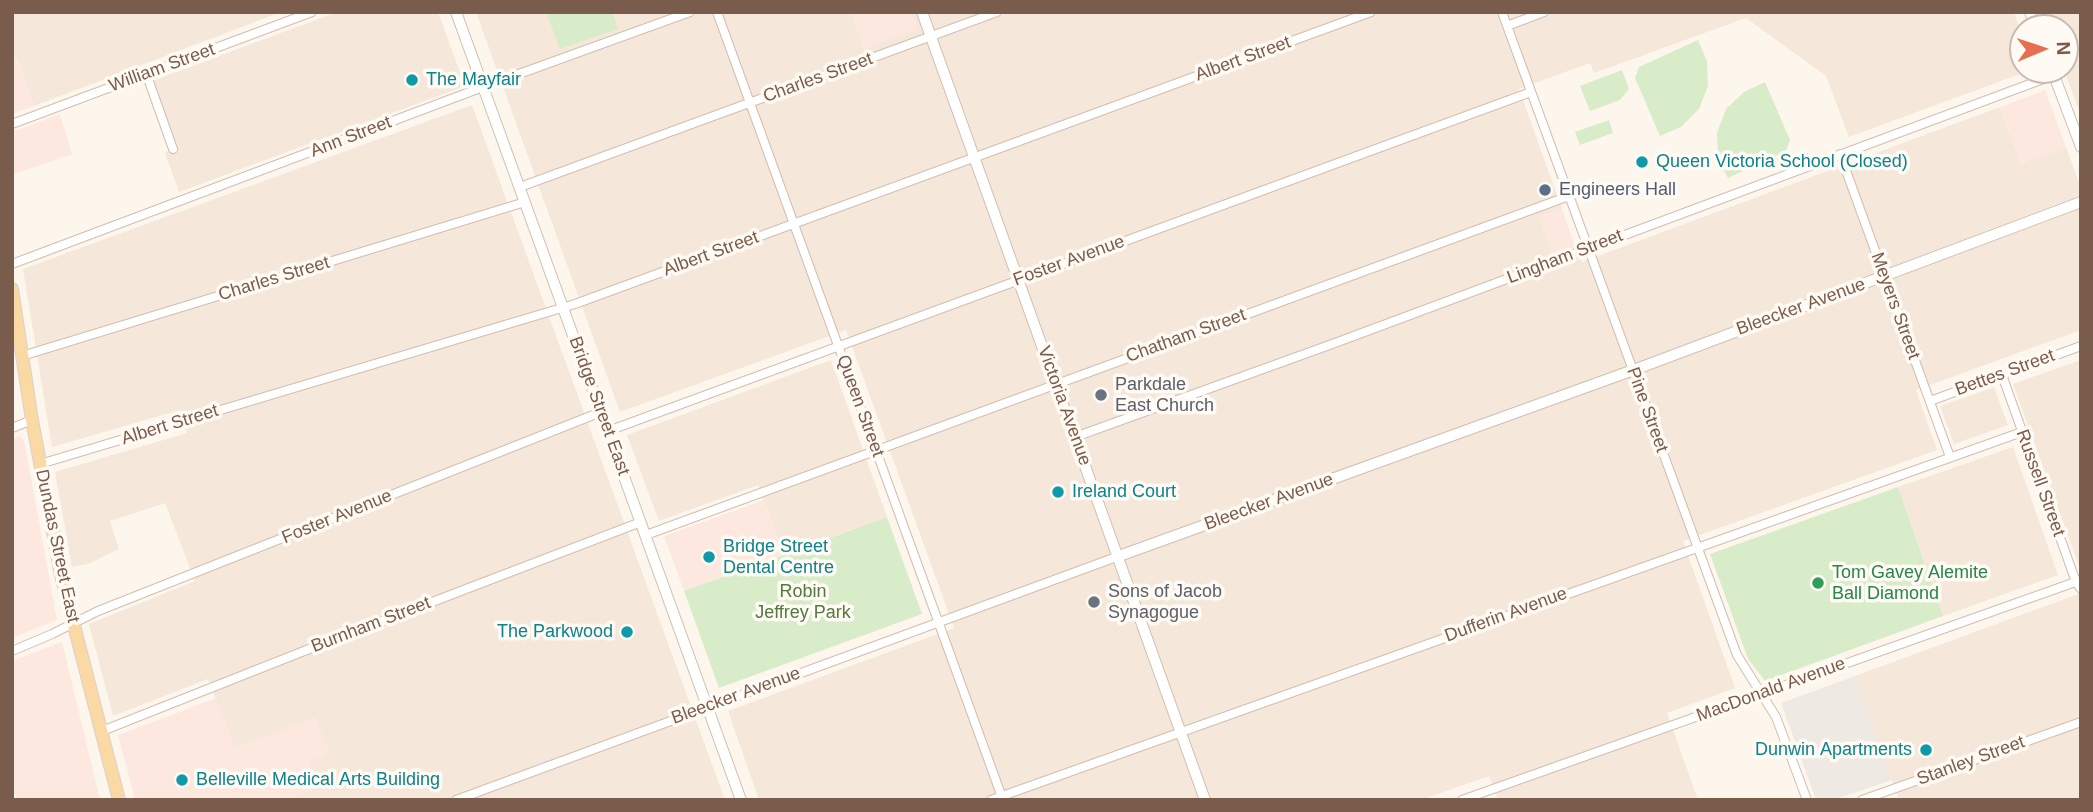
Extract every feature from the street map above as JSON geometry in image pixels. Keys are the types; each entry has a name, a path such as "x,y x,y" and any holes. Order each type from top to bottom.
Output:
{"main road":[{"name":"Dundas Street East","path":"12,289 32,420 61,575 119,800"}],"street":[{"name":"William Street","path":"12,124 312,12"},
{"name":"Bridge Street East","path":"456,12 741,800"},
{"name":"Ann Street","path":"12,264 690,12"},
{"name":"Queen Street","path":"717,12 1002,798"},
{"name":"Victoria Avenue","path":"922,12 1205,800"},
{"name":"Charles Street","path":"520,187 997,12"},
{"name":"Albert Street","path":"40,464 563,308 1371,12"},
{"name":"Pine Street","path":"1502,12 1737,654 1776,717 1807,800"},
{"path":"1507,26 1544,12"},
{"path":"146,73 173,149"},
{"name":"Lingham Street","path":"1075,437 1335,343 2022,84"},
{"path":"2057,84 2081,147"},
{"name":"Foster Avenue","path":"608,431 1531,92"},
{"name":"Meyers Street","path":"1840,154 1950,457"},
{"name":"Chatham Street","path":"646,536 1569,195"},
{"name":"Charles Street","path":"22,356 525,202"},
{"name":"Bleecker Avenue","path":"456,800 1632,370 2081,202"},
{"name":"Bettes Street","path":"1930,401 2081,346"},
{"name":"Russell Street","path":"2002,375 2079,584"},
{"name":"Foster Avenue","path":"12,650 111,606 601,412"},
{"path":"12,428 32,420"},
{"name":"Dufferin Avenue","path":"991,800 2022,432"},
{"name":"Burnham Street","path":"102,731 641,522"},
{"name":"MacDonald Avenue","path":"1462,800 2079,584"},
{"name":"Stanley Street","path":"1862,800 2081,722"}],"shaded area":[{"path":"12,12 281,12 34,106 17,58 12,58"},
{"path":"337,12 438,12 465,86 179,192 165,153 177,147 152,81"},
{"path":"476,12 2014,12 2015,14 2009,14 2009,78 1849,137 1826,76 1746,18 1594,73 1590,63 1519,89 1562,209 1539,217 1553,254 1575,247 1582,262 2000,107 2021,163 2066,147 2081,188 2081,330 1916,390 1937,450 1683,541 1735,688 1667,713 1698,800 1498,800 1489,776 1421,800 759,800 728,711 954,628 846,330 620,412"},
{"path":"851,12 912,12 918,29 864,49"},
{"path":"2043,12 2081,12 2081,116 2069,84 2079,84 2079,14"},
{"path":"16,57 34,106 12,114 12,58"},
{"path":"2045,90 2066,147 2021,163 2000,107"},
{"path":"472,105 725,800 286,800 317,787 308,761 329,753 235,748 208,679 113,716 89,624 195,581 165,503 110,521 119,549 88,564 72,567 55,472 187,433 180,410 52,447 23,269"},
{"path":"60,114 72,154 12,175 12,132"},
{"path":"1562,209 1575,247 1553,255 1539,217"},
{"path":"831,360 887,517 784,554 758,485 659,521 627,435"},
{"path":"2081,360 2081,566 2079,566 2013,384"},
{"path":"1994,387 2008,425 1954,444 1940,406"},
{"path":"19,436 24,440 57,620 12,638 12,439"},
{"path":"2013,447 2058,575 1943,616 1898,487"},
{"path":"764,500 784,554 684,591 664,536"},
{"path":"2081,593 2081,800 1899,800 1855,676"},
{"path":"62,642 100,800 17,800 12,787 12,661"},
{"path":"1855,676 1892,780 1833,800 1816,800 1781,703"},
{"path":"216,698 235,748 315,717 329,753 308,761 317,787 286,800 135,800 118,735"}],"green space":[{"path":"546,12 612,12 618,29 560,49"},
{"path":"1698,40 1707,61 1708,86 1699,109 1681,127 1660,136 1635,78 1639,67"},
{"path":"1622,70 1629,89 1620,100 1590,111 1580,86"},
{"path":"1765,82 1790,140 1786,151 1728,178 1718,158 1717,133 1726,109 1744,92"},
{"path":"1609,120 1613,133 1580,145 1575,132"},
{"path":"1898,487 1943,616 1765,681 1748,659 1710,554"},
{"name":"Robin Jeffrey Park","path":"887,517 922,614 719,688 684,591"}],"place":[{"name":"The Mayfair","path":"412,80"},
{"name":"Queen Victoria School (Closed)","path":"1642,162"},
{"name":"Engineers Hall","path":"1545,190"},
{"name":"Parkdale East Church","path":"1101,395"},
{"name":"Ireland Court","path":"1058,492"},
{"name":"Bridge Street Dental Centre","path":"709,557"},
{"name":"Tom Gavey Alemite Ball Diamond","path":"1818,583"},
{"name":"Sons of Jacob Synagogue","path":"1094,602"},
{"name":"The Parkwood","path":"627,632"},
{"name":"Dunwin Apartments","path":"1926,750"},
{"name":"Belleville Medical Arts Building","path":"182,780"}]}
